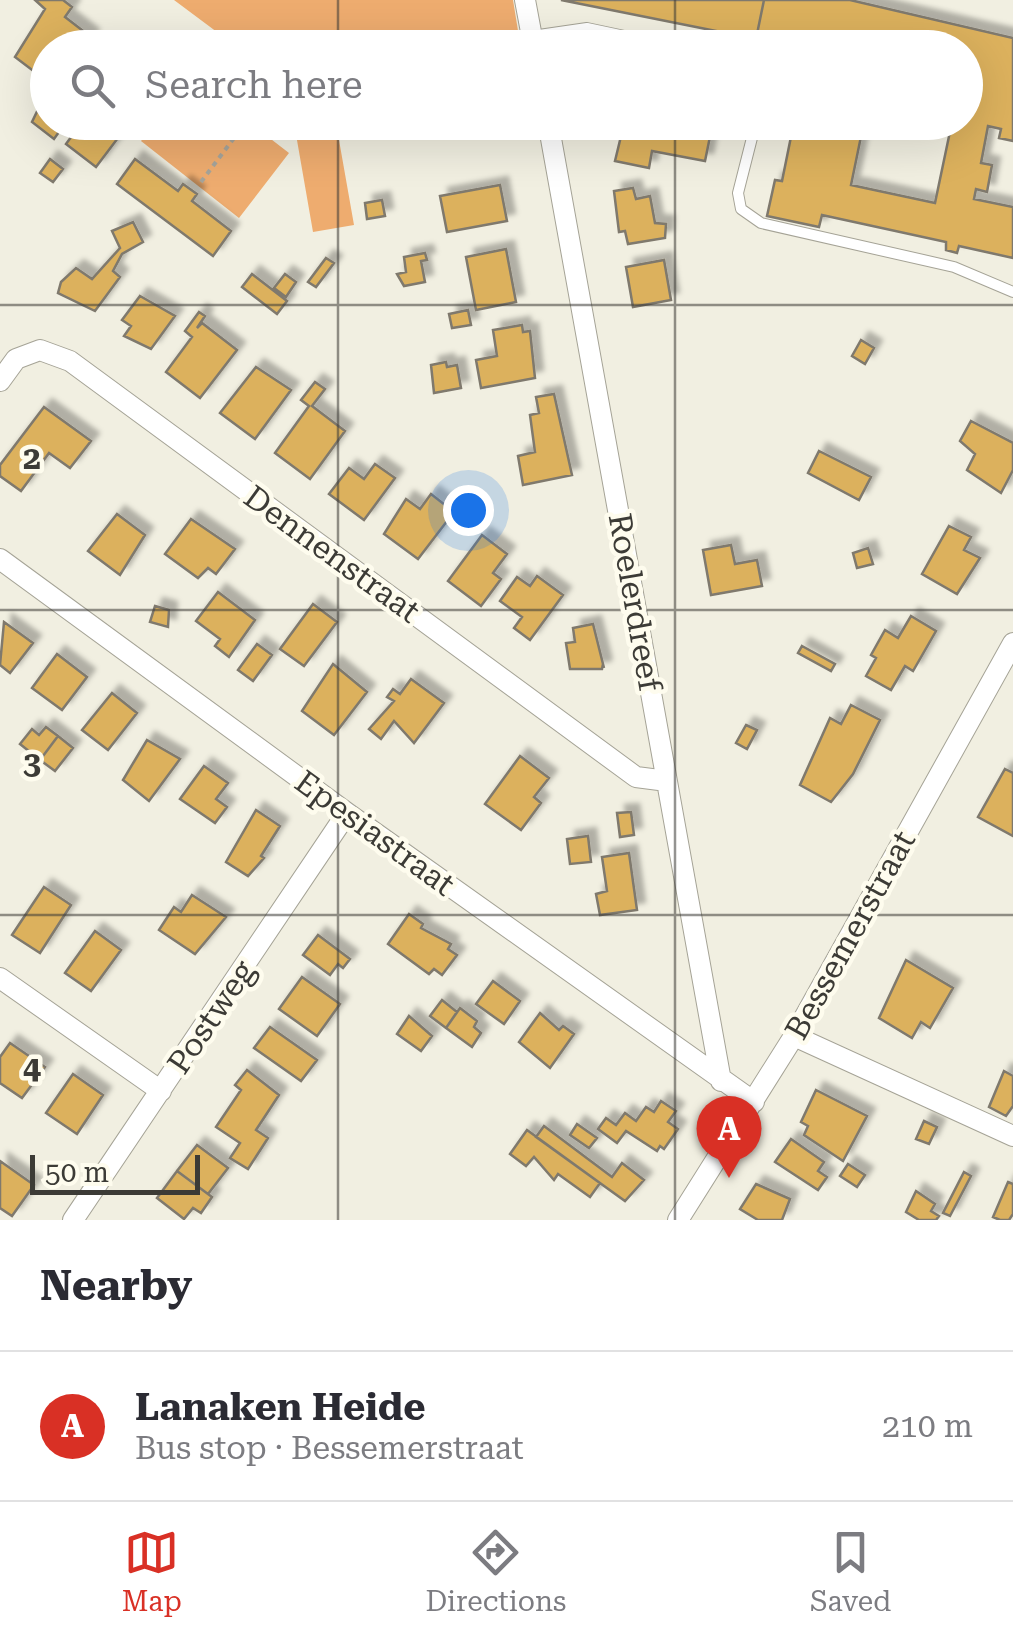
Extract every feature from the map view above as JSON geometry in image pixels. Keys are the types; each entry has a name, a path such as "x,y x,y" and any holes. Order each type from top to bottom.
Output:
{"street":[{"path":"525,0 531,30"},
{"name":"Roelerdreef","path":"551,140 720,1081"},
{"name":"Dennenstraat","path":"0,381 16,359 40,350 70,361 636,778 668,782"},
{"name":"Epesiastraat","path":"0,558 347,814 754,1102"},
{"name":"Bessemerstraat","path":"678,1220 794,1036 1013,643"},
{"name":"Postweg","path":"73,1220 347,814"},
{"path":"0,978 161,1091"},
{"path":"794,1036 1013,1136"}],"lane":[{"path":"751,140 738,193 741,209 761,223 954,267 1013,292"}],"path":[{"path":"201,182 232,140"}],"shaded area":[{"path":"174,0 513,0 518,30 214,30"},
{"path":"272,140 289,153 239,218 141,141"},
{"path":"297,140 339,140 354,225 313,232"}],"building":[{"path":"35,0 63,0 72,7 65,17 82,30 32,30 45,9"},
{"path":"561,0 764,0 758,30 711,30"},
{"path":"764,0 850,0 979,30 758,30"},
{"path":"983,31 1013,38 1013,141 999,138 1001,129 988,126 981,163 992,165 987,192 976,189 974,199 1013,207 1013,258 959,246 957,253 946,250 946,242 822,215 819,227 767,216 775,180 782,181 790,140 860,140 851,185 935,203 948,140 983,140"},
{"path":"30,33 30,68 15,57"},
{"path":"69,140 116,140 96,167 66,144"},
{"path":"620,140 709,140 705,161 652,151 649,168 615,161"},
{"path":"50,159 63,169 53,182 40,173"},
{"path":"135,159 178,191 183,184 197,194 192,201 231,231 213,256 117,184"},
{"path":"500,185 507,221 447,232 440,196"},
{"path":"633,188 636,199 650,196 655,223 666,224 665,238 628,244 625,231 619,232 614,191"},
{"path":"382,200 385,216 367,219 365,203"},
{"path":"133,222 143,242 122,254 113,271 120,277 95,311 58,293 61,282 76,268 92,279 120,248 112,231"},
{"path":"506,249 516,302 476,310 466,257"},
{"path":"425,253 427,260 421,261 425,282 404,286 397,274 406,272 404,257"},
{"path":"326,258 334,263 316,287 308,282"},
{"path":"664,260 671,300 633,307 626,267"},
{"path":"252,274 287,301 277,314 242,287"},
{"path":"285,274 296,282 286,297 274,288"},
{"path":"140,296 175,316 151,349 124,336 131,326 122,320"},
{"path":"468,310 471,325 452,328 449,314"},
{"path":"199,312 205,316 197,328 202,323 237,350 200,398 166,372 192,337 185,331"},
{"path":"522,325 523,332 530,331 535,378 481,388 476,360 497,356 493,330"},
{"path":"861,340 874,348 865,364 852,356"},
{"path":"446,362 447,367 457,365 461,388 434,393 431,365"},
{"path":"256,367 291,390 255,439 220,413"},
{"path":"315,382 325,389 312,406 345,431 310,479 275,453 309,406 301,400"},
{"path":"554,394 572,475 523,485 518,456 535,452 530,415 539,413 536,397"},
{"path":"44,407 91,441 70,468 49,453 21,491 0,476 0,465"},
{"path":"971,421 1013,443 1013,470 1001,493 967,470 975,454 960,441"},
{"path":"819,451 871,477 859,500 808,473"},
{"path":"375,464 395,478 364,520 329,494 349,468 364,479"},
{"path":"431,494 454,512 418,559 384,534 406,499 420,509"},
{"path":"117,514 145,535 120,575 88,551"},
{"path":"191,519 235,549 216,574 208,568 198,578 165,554"},
{"path":"949,526 971,537 964,550 980,558 957,594 922,574"},
{"path":"482,535 507,554 493,573 501,579 481,606 448,581"},
{"path":"731,545 735,564 757,560 762,586 711,595 703,550"},
{"path":"868,548 873,564 857,568 853,553"},
{"path":"537,576 563,595 530,640 514,628 522,617 500,601 517,577 530,586"},
{"path":"218,592 255,620 229,657 215,646 220,639 196,621"},
{"path":"313,604 337,622 304,666 280,649"},
{"path":"155,606 169,610 168,627 150,622"},
{"path":"911,616 936,631 913,671 905,666 891,690 866,676 876,658 871,655 885,630 898,638"},
{"path":"4,622 33,643 10,673 0,665"},
{"path":"593,624 602,669 570,669 566,643 575,642 573,628"},
{"path":"257,644 272,655 253,681 238,670"},
{"path":"802,646 835,664 831,671 798,653"},
{"path":"57,654 87,677 62,710 32,688"},
{"path":"333,664 367,692 334,735 302,711"},
{"path":"411,679 444,703 414,743 394,721 381,739 369,729 394,701 387,697 393,689 400,694"},
{"path":"112,693 137,713 108,750 82,730"},
{"path":"851,705 880,720 853,774 831,802 800,785 830,718 841,724"},
{"path":"746,725 757,730 747,749 736,743"},
{"path":"46,727 58,736 40,760 20,744 32,729 39,735"},
{"path":"58,736 73,748 55,771 40,760"},
{"path":"147,740 180,759 149,801 123,780"},
{"path":"520,756 549,778 534,797 541,803 521,830 485,804"},
{"path":"204,766 228,783 216,799 227,807 215,823 180,799"},
{"path":"1005,769 1013,773 1013,836 978,817"},
{"path":"256,810 280,826 261,856 264,858 248,876 226,862"},
{"path":"631,812 634,835 620,837 617,813"},
{"path":"588,836 591,862 570,864 567,839"},
{"path":"629,853 637,910 600,915 596,894 607,891 602,857"},
{"path":"44,887 71,905 40,953 12,935"},
{"path":"192,895 226,917 195,954 159,930 174,907 181,912"},
{"path":"409,914 423,924 421,928 451,944 448,949 457,955 442,975 434,969 429,974 388,944"},
{"path":"95,931 121,950 91,991 65,973"},
{"path":"318,935 350,959 343,968 338,964 330,975 303,955"},
{"path":"906,960 953,988 930,1028 921,1022 912,1038 879,1018"},
{"path":"302,977 340,1004 317,1036 279,1009"},
{"path":"493,981 520,1001 504,1024 476,1004"},
{"path":"442,1000 457,1012 446,1028 430,1016"},
{"path":"460,1008 477,1021 474,1027 481,1033 472,1047 446,1028"},
{"path":"540,1013 559,1030 563,1026 574,1034 550,1068 519,1042"},
{"path":"409,1016 432,1036 421,1051 397,1034"},
{"path":"270,1027 317,1060 301,1081 254,1048"},
{"path":"10,1043 45,1067 22,1098 0,1083 0,1057"},
{"path":"247,1070 279,1095 256,1130 268,1138 248,1169 230,1158 240,1143 216,1127 241,1090 235,1085"},
{"path":"1004,1071 1013,1076 1013,1106 1006,1116 989,1107"},
{"path":"73,1074 103,1095 77,1134 46,1113"},
{"path":"816,1090 867,1116 843,1161 804,1135 808,1126 801,1122"},
{"path":"661,1101 676,1111 668,1122 678,1129 664,1149 660,1146 657,1151 626,1131 617,1143 598,1129 606,1118 616,1125 625,1113 636,1121 646,1107 654,1112"},
{"path":"924,1121 937,1127 929,1144 916,1139"},
{"path":"577,1124 597,1138 589,1148 570,1135"},
{"path":"544,1126 612,1177 622,1163 644,1180 625,1201 536,1137"},
{"path":"527,1130 600,1183 590,1197 558,1174 554,1180 534,1157 526,1166 510,1154"},
{"path":"791,1139 824,1162 818,1171 827,1177 818,1190 775,1162"},
{"path":"197,1145 228,1168 208,1194 177,1171"},
{"path":"0,1161 34,1185 12,1216 0,1208"},
{"path":"848,1164 865,1175 857,1187 840,1176"},
{"path":"177,1171 212,1197 201,1213 193,1208 184,1219 157,1198"},
{"path":"964,1172 971,1176 950,1216 943,1213"},
{"path":"1008,1182 1013,1184 1013,1214 1009,1220 1000,1220 993,1217"},
{"path":"756,1184 790,1199 782,1220 758,1220 740,1209"},
{"path":"916,1191 935,1204 931,1211 939,1216 936,1220 919,1220 906,1212"}],"place":[{"name":"Lanaken Heide","path":"729,1178"}]}
